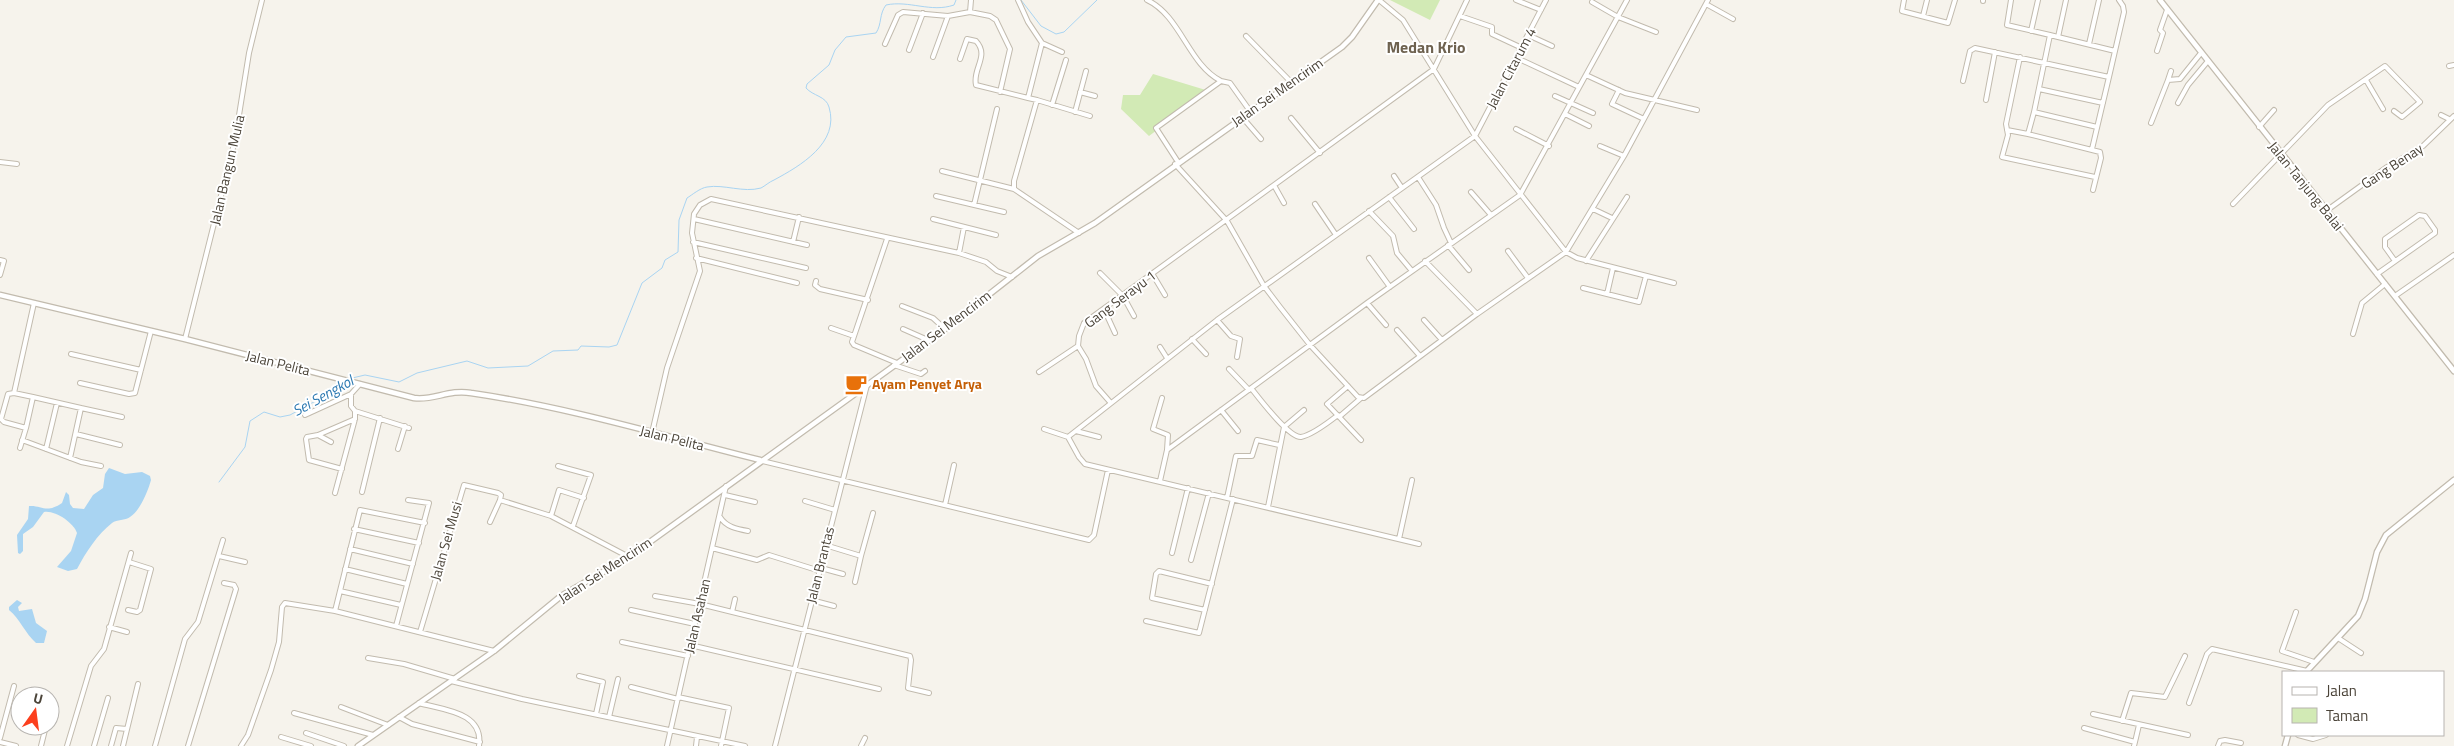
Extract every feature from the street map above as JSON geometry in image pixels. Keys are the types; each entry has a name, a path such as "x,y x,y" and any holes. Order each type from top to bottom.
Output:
{"street":[{"name":"Jalan Bangun Mulia","path":"185,339 235,140 249,53 262,0"},
{"path":"970,12 971,0"},
{"path":"1018,0 1028,22 1042,43 1062,52"},
{"path":"1147,0 1166,14 1198,58 1221,81 1230,83 1250,111"},
{"path":"1379,0 1403,20 1475,136 1566,252 1573,257 1586,261 1674,283"},
{"name":"Jalan Sei Mencirim","path":"358,746 494,651 561,596 629,557 760,460 945,329 1038,256 1095,222 1291,82 1352,37 1379,0"},
{"path":"1434,69 1467,0"},
{"path":"1516,0 1541,10"},
{"name":"Jalan Citarum 4","path":"1475,136 1546,0"},
{"path":"1167,450 1390,286 1520,195 1549,146 1627,0"},
{"path":"1904,0 1902,11 1948,23 1955,0"},
{"path":"1923,16 1927,0"},
{"path":"2011,0 2006,24 2115,51"},
{"path":"2031,31 2038,0"},
{"path":"2058,37 2066,0"},
{"path":"2089,44 2099,0"},
{"path":"2092,148 2124,12 2119,0"},
{"name":"Jalan Tanjung Balai","path":"2160,0 2259,128 2454,371"},
{"path":"1592,2 1618,18 1656,32"},
{"path":"1229,369 1284,427 1300,437 1339,416 1477,314 1566,252 1624,156 1707,2 1733,19"},
{"path":"2157,52 2162,33 2160,30 2167,10"},
{"path":"885,44 900,13 948,16 970,12 990,16 996,20 1009,45 1000,92"},
{"path":"909,50 923,13"},
{"path":"934,56 948,16"},
{"path":"1460,16 1492,27 1492,34 1522,48"},
{"path":"1528,35 1552,46"},
{"path":"1246,36 1291,82"},
{"path":"2028,134 2050,36"},
{"path":"960,59 967,39 976,41 982,54 975,80 976,85 1037,100 1090,116"},
{"path":"1028,98 1042,43"},
{"path":"1963,81 1972,49 2045,62 2109,77"},
{"path":"1986,100 1995,52"},
{"path":"2168,80 2177,81 2201,52"},
{"path":"2001,164 2008,135 2006,124 2020,57"},
{"path":"1517,58 1579,87"},
{"path":"1052,105 1066,60"},
{"path":"2178,103 2188,85 2208,61"},
{"path":"2233,204 2282,156 2328,105 2386,66 2420,102 2402,117 2394,111"},
{"name":"Gang Serayu 1","path":"1110,402 1096,386 1086,358 1078,346 1079,336 1084,324 1275,187 1434,69"},
{"path":"1075,112 1086,71"},
{"path":"2151,123 2171,71"},
{"path":"1586,75 1619,90 1697,110"},
{"path":"2366,80 2383,109"},
{"path":"1221,81 1156,128 1176,163 1227,221 1264,286 1310,345 1361,398"},
{"path":"2039,89 2102,103"},
{"path":"1619,90 1612,104 1644,119"},
{"path":"1080,92 1095,96"},
{"path":"1555,96 1593,113"},
{"path":"1014,189 1014,181 1037,100"},
{"path":"974,205 997,109"},
{"path":"2259,128 2274,110"},
{"path":"2034,112 2096,127"},
{"path":"1565,114 1589,126"},
{"path":"2441,116 2450,119"},
{"name":"Gang Benay","path":"2326,211 2387,167 2423,146 2454,116"},
{"path":"1242,117 1261,139"},
{"path":"1291,118 1320,153"},
{"path":"1516,129 1549,146"},
{"path":"2007,130 2092,148 2101,155 2093,190"},
{"path":"1068,437 1110,402 1217,320 1475,136"},
{"path":"1600,146 1624,156"},
{"path":"2002,157 2095,177"},
{"path":"0,162 17,164"},
{"path":"942,171 1014,189 1078,233"},
{"path":"1394,176 1402,188"},
{"path":"1418,177 1433,200 1450,244 1469,270"},
{"path":"1275,187 1284,203"},
{"path":"1471,192 1491,215"},
{"path":"936,196 1004,212"},
{"path":"1389,197 1414,229"},
{"path":"1586,261 1627,197"},
{"path":"652,433 667,368 698,283 700,271 693,242 694,219 700,205 711,200 799,217 887,239 959,253 986,262 997,271 1012,277"},
{"path":"1315,204 1336,235"},
{"path":"1593,209 1612,218"},
{"path":"1369,211 1393,236 1397,253 1412,271"},
{"path":"2377,274 2435,233 2435,230 2425,216 2419,215 2385,239 2385,247 2395,261"},
{"path":"793,242 799,217"},
{"path":"694,219 806,245"},
{"path":"933,219 996,235"},
{"path":"959,253 964,227"},
{"path":"887,239 852,344 921,374 925,371"},
{"path":"693,242 806,268"},
{"path":"1508,251 1528,278"},
{"path":"2395,296 2454,255"},
{"path":"696,258 797,283"},
{"path":"1369,258 1390,286"},
{"path":"0,260 4,261 0,275"},
{"path":"1426,261 1477,314"},
{"path":"1606,294 1613,268"},
{"path":"1100,273 1123,296 1134,316"},
{"path":"1153,275 1165,295"},
{"path":"1584,288 1639,302 1646,276"},
{"path":"816,281 815,285 820,289 868,300"},
{"path":"2352,334 2362,303 2384,284"},
{"name":"Jalan Pelita","path":"0,295 185,339 419,399 449,392 470,392 526,402 760,460"},
{"path":"14,393 34,303"},
{"path":"1367,303 1386,325"},
{"path":"902,306 933,318 945,329"},
{"path":"1104,310 1115,333"},
{"path":"1217,320 1231,336 1240,339 1237,357"},
{"path":"1424,320 1442,340"},
{"path":"831,328 854,336"},
{"path":"903,329 928,340"},
{"path":"1397,330 1420,356"},
{"path":"80,383 133,394 150,331"},
{"path":"1192,339 1206,354"},
{"path":"1039,372 1078,346"},
{"path":"1160,347 1167,358"},
{"path":"71,354 141,370"},
{"path":"305,415 351,394 360,384"},
{"name":"Jalan Brantas","path":"775,746 867,385"},
{"path":"1348,386 1327,404 1361,440"},
{"path":"26,428 4,422 1,419 8,394 14,393 34,397 122,417"},
{"path":"351,394 351,406 355,411 407,427 398,449"},
{"path":"20,448 34,397"},
{"path":"1160,481 1167,450 1168,435 1153,429 1162,398"},
{"path":"46,449 57,403"},
{"path":"70,458 81,408"},
{"path":"1221,410 1238,431"},
{"path":"1268,507 1284,427 1304,410"},
{"path":"335,494 355,419 355,411"},
{"path":"362,492 380,418"},
{"path":"342,469 310,460 306,439 355,419"},
{"path":"1044,429 1068,437 1081,461 1108,470 1419,544"},
{"path":"1076,431 1099,437"},
{"path":"76,434 120,445"},
{"path":"318,435 331,442"},
{"path":"22,440 70,458 101,466"},
{"path":"1227,498 1237,455 1252,456 1258,440 1280,445"},
{"path":"760,460 1090,540 1094,535 1108,470"},
{"path":"945,505 954,465"},
{"path":"558,466 591,475 573,526"},
{"path":"1399,539 1412,480"},
{"path":"2189,704 2207,654 2212,649 2307,671 2338,638 2362,607 2376,552 2386,535 2454,480"},
{"name":"Jalan Sei Musi","path":"420,632 462,488 468,484 498,493 501,496 500,500 551,516 629,557"},
{"name":"Jalan Asahan","path":"667,746 726,486"},
{"path":"1172,553 1188,488"},
{"path":"551,516 559,490 584,498"},
{"path":"1191,560 1209,493"},
{"path":"725,495 755,502"},
{"path":"1146,621 1196,634 1200,631 1212,584 1214,566 1233,499"},
{"path":"396,626 429,503 408,500"},
{"path":"490,522 500,500"},
{"path":"805,501 835,510"},
{"path":"335,612 354,529 359,512 362,509 425,523"},
{"path":"855,582 873,513"},
{"path":"720,517 724,523 733,528 748,531"},
{"path":"354,529 419,543"},
{"path":"155,746 185,639 198,622 223,540"},
{"path":"825,545 861,556"},
{"path":"712,548 757,560 769,555 820,570 844,574"},
{"path":"350,549 413,564"},
{"path":"67,746 91,666 94,659 104,649 131,553"},
{"path":"219,556 245,562"},
{"path":"128,610 137,612 140,610 151,569 129,562"},
{"path":"345,569 407,584"},
{"path":"1205,610 1152,598 1157,572 1212,584"},
{"path":"188,746 236,588 234,585 224,583"},
{"path":"340,591 401,605"},
{"path":"656,596 700,604 910,656 908,688 929,693"},
{"path":"732,612 735,599"},
{"path":"812,600 834,606"},
{"path":"241,746 248,735 276,652 283,604 291,602 494,651"},
{"path":"631,610 696,624"},
{"path":"2296,612 2282,652 2314,662"},
{"path":"110,627 127,632"},
{"path":"2338,638 2361,653"},
{"path":"622,642 688,656"},
{"path":"690,645 880,690"},
{"path":"2122,721 2131,693 2166,697 2185,656"},
{"path":"368,658 404,664 504,695 670,730 722,744 746,746"},
{"path":"579,676 603,682 596,714"},
{"path":"609,717 618,679"},
{"path":"123,746 138,684"},
{"path":"631,687 729,708 722,744"},
{"path":"94,746 108,698"},
{"path":"0,738 10,701"},
{"path":"399,717 412,724 479,744 478,728 472,720 419,703"},
{"path":"341,706 388,725"},
{"path":"294,713 373,735"},
{"path":"2093,714 2188,735"},
{"path":"2084,728 2134,744 2139,725"},
{"path":"111,746 116,728 127,729"},
{"path":"306,733 344,746"},
{"path":"2302,736 2313,739 2323,736"},
{"path":"281,737 311,746"},
{"path":"696,746 697,737"},
{"path":"861,746 865,738"},
{"path":"2218,746 2220,741 2224,740 2240,743"},
{"path":"0,742 16,746"}],"green space":[{"path":"1390,0 1440,0 1430,20"},
{"path":"1153,74 1209,91 1149,136 1121,109 1123,95 1140,95"}],"water":[{"path":"109,468 125,474 142,472 150,476 150,485 134,514 114,522 101,533 77,569 68,571 57,567 71,551 77,533 68,521 53,513 44,512 33,527 23,534 23,551 20,554 18,553 17,535 28,519 29,506 52,508 62,503 66,492 69,495 70,504 73,508 84,509 93,495 103,488 105,474"},
{"path":"17,600 22,603 18,607 19,611 32,609 36,623 47,631 44,643 36,643 9,610 9,607"}],"waterway":[{"name":"Sei Sengkol","path":"348,379 365,375 399,382 417,373 467,361 488,368 528,366 553,351 578,350 581,346 609,347 617,345 642,283 662,268 665,260 678,252 679,220 687,198 699,190 713,186 747,190 761,188 806,160 823,142 829,132 831,120 827,103 806,88 807,84 829,65 835,50 846,37 876,33 886,5 903,4 937,8 954,5 956,0"},
{"name":"Sei Sengkol","path":"1021,0 1041,26 1056,34 1064,32 1097,0"},
{"name":"Sei Sengkol","path":"219,482 245,447 250,421 264,412 280,417 290,415 343,386 345,383"}],"place":[{"name":"Ayam Penyet Arya","path":"856,384"}],"district":[{"name":"Medan Krio","path":"1426,47"}]}
